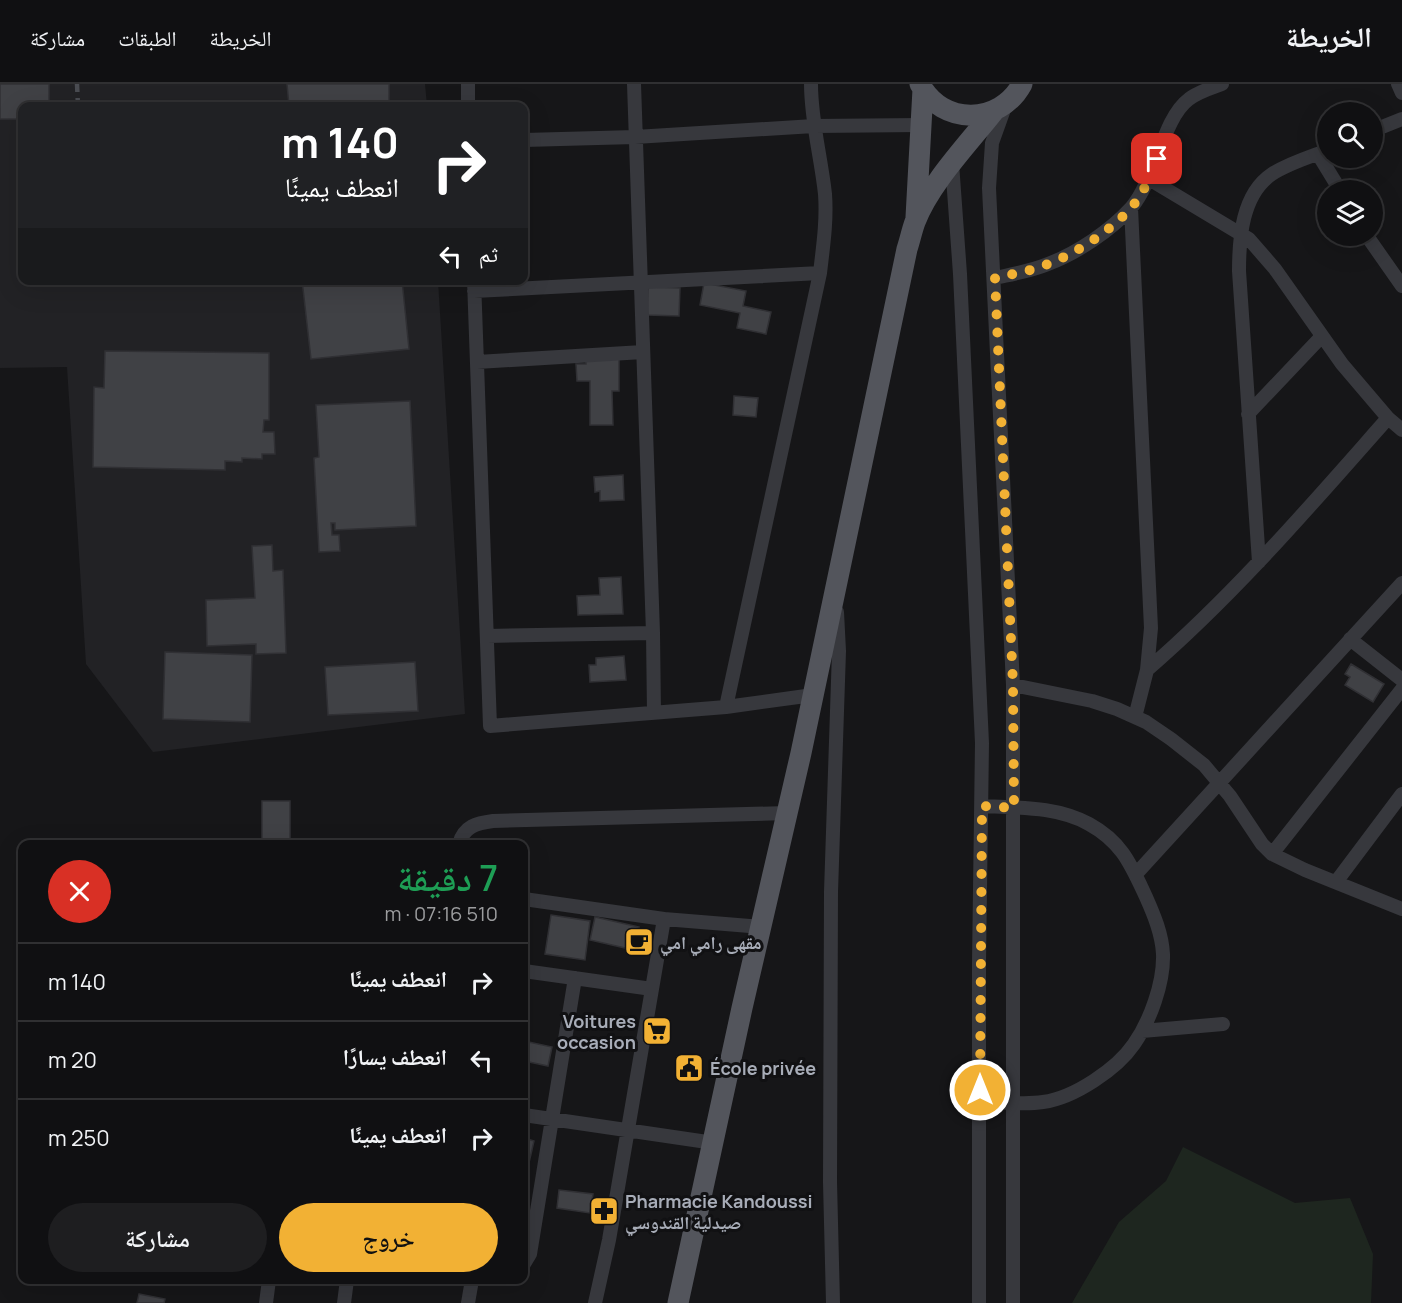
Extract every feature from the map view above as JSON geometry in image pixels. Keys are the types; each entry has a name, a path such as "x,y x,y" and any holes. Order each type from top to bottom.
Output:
{"main road":[{"path":"916,221 952,164 1000,107 1015,95 1022,84"},
{"path":"922,86 937,104 955,113 975,116 1000,107"},
{"path":"678,1303 813,695 900,281 916,221 922,86"}],"street":[{"path":"468,84 468,102"},
{"path":"634,84 654,713"},
{"path":"726,707 820,273 826,224 825,194 810,84"},
{"path":"995,278 1029,271 1069,254 1106,229 1131,207 1149,179 1173,120 1182,105 1195,95 1222,84"},
{"path":"1398,84 1402,93"},
{"path":"1000,107 992,143 989,188 1013,685 1013,1303"},
{"path":"1383,127 1402,119"},
{"path":"528,140 635,137 814,126 921,125"},
{"path":"1259,562 1239,271 1240,232 1251,201 1263,182 1282,168 1317,154"},
{"path":"952,164 979,639 982,743 979,1303"},
{"path":"1149,179 1240,232 1262,252 1342,364 1388,418 1402,430"},
{"path":"1131,207 1151,628 1147,670 1135,717"},
{"path":"1374,246 1402,286"},
{"path":"528,284 820,273"},
{"path":"507,285 474,286 490,726 726,707 813,695"},
{"path":"1248,414 1322,336"},
{"path":"477,362 643,352"},
{"path":"1147,670 1211,612 1259,562 1388,418"},
{"path":"833,1303 830,1182 831,903 839,651 836,586"},
{"path":"1136,874 1350,639 1401,587"},
{"path":"487,636 653,633"},
{"path":"1350,639 1402,680"},
{"path":"1013,685 1092,701 1135,717 1171,739 1203,765 1272,854 1295,866 1401,906"},
{"path":"1272,854 1402,688"},
{"path":"1336,882 1402,794"},
{"path":"980,1101 1045,1102 1084,1086 1119,1062 1142,1031 1157,988 1163,953 1155,917 1128,858 1116,843 1089,824 1056,811 982,806"},
{"path":"460,840 467,829 477,823 494,821 787,813"},
{"path":"528,900 664,919 762,927"},
{"path":"595,1303 609,1240 664,919"},
{"path":"528,972 652,989"},
{"path":"528,1257 575,978"},
{"path":"1142,1031 1223,1024"},
{"path":"528,1116 714,1143"},
{"path":"266,1303 268,1284"},
{"path":"344,1303 346,1284"},
{"path":"468,1303 471,1284"}],"shaded area":[{"path":"0,84 425,84 427,102 18,102 18,285 438,285 465,714 153,752 86,664 67,367 0,368"},
{"path":"1183,1147 1295,1203 1350,1198 1373,1254 1371,1303 1072,1303 1119,1222 1166,1181"}],"building":[{"path":"0,84 49,84 49,102 18,102 18,119 0,119"},
{"path":"287,84 389,84 389,102 289,102"},
{"path":"704,283 746,291 743,306 771,312 766,334 737,328 740,313 700,305"},
{"path":"303,285 403,285 409,349 311,359"},
{"path":"648,287 680,288 679,316 647,315"},
{"path":"105,351 269,353 269,420 264,420 263,432 274,432 275,454 262,454 262,459 242,458 242,462 225,461 225,470 93,467 94,387 104,388"},
{"path":"619,357 619,391 612,391 613,425 590,425 590,381 577,381 576,364 586,364 586,358"},
{"path":"734,396 758,398 756,417 733,415"},
{"path":"410,401 416,526 335,530 335,523 331,523 332,535 339,535 340,551 319,552 314,458 319,457 316,405"},
{"path":"623,475 624,500 600,501 600,491 595,492 594,477"},
{"path":"272,545 273,571 283,570 286,653 256,654 256,644 207,646 206,600 255,598 252,546"},
{"path":"621,577 623,614 578,615 577,596 600,595 599,578"},
{"path":"165,652 252,655 250,722 163,719"},
{"path":"624,656 626,680 590,682 589,665 596,665 596,658"},
{"path":"415,662 418,711 328,715 325,667"},
{"path":"1351,664 1384,684 1373,702 1345,685 1350,677 1345,674"},
{"path":"262,801 290,801 290,840 262,840"},
{"path":"551,915 590,921 585,960 545,954"},
{"path":"595,917 639,927 634,950 590,940"},
{"path":"528,1042 552,1047 548,1066 528,1062"},
{"path":"528,1139 534,1141 528,1167"},
{"path":"559,1190 593,1194 590,1213 557,1208"},
{"path":"139,1294 165,1299 164,1303 137,1303"}],"railway":[{"path":"77,84 78,102"}],"place":[{"name":"مقهى رامي امي","path":"639,942"},
{"name":"Voitures occasion","path":"657,1031"},
{"name":"École privée","path":"689,1068"},
{"name":"Pharmacie Kandoussi صيدلية القندوسي","path":"604,1211"}],"route":[{"path":"980,1090 979,963 982,806 1014,808 1013,685 995,278 1049,264 1069,254 1106,229 1131,207 1149,179 1157,159"}]}
